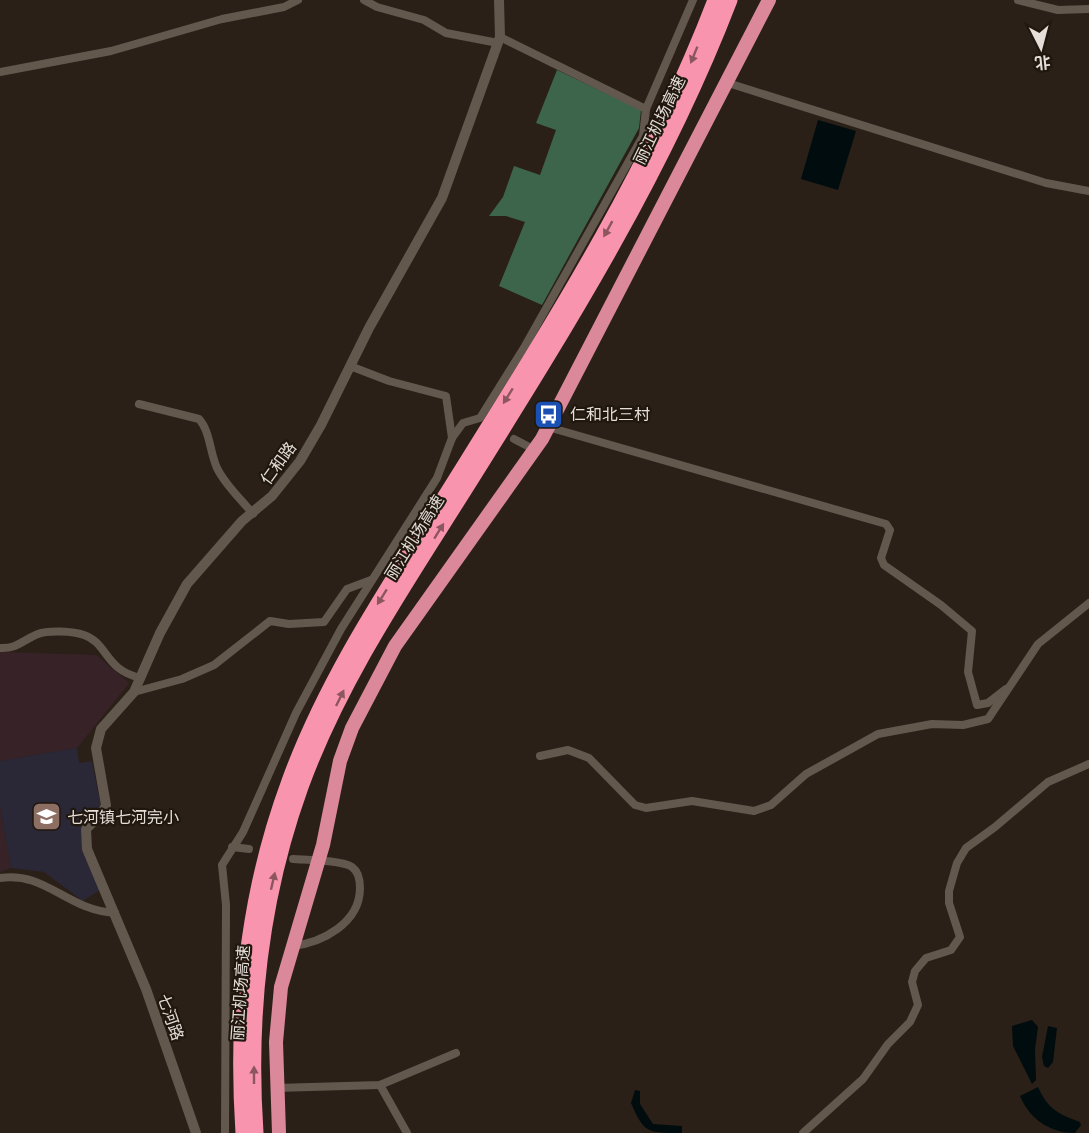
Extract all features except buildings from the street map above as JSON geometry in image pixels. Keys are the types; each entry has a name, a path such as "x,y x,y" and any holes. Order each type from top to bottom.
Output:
{"highway":[{"name":"丽江机场高速","path":"243,1133 241,1040 249,939 264,863 297,760 352,647 599,245 672,105 716,0"},
{"name":"丽江机场高速","path":"256,1133 254,1040 261,949 277,867 309,765 363,653 562,335 616,241 685,111 730,0"},
{"path":"279,1133 276,1088 277,1014 291,946 323,845 340,761 352,728 395,646 535,450 728,83 769,0"}],"street":[{"path":"0,72 111,51 212,22 284,7 298,0"},
{"path":"364,0 377,7 424,20 446,33 499,40 646,109"},
{"name":"仁和路","path":"114,913 87,849 85,834 86,829 103,812 106,805 96,748 98,734 134,692 164,624 187,584 242,521 273,496 300,461 442,198 499,40 498,0"},
{"path":"225,1133 226,913 222,871 312,683 371,579 437,478 452,438 464,423 480,418 525,346 643,136 646,109 693,0"},
{"path":"1018,0 1058,10 1089,9"},
{"path":"728,83 1046,183 1089,191"},
{"path":"350,366 389,381 446,396 452,438"},
{"path":"139,404 199,419 205,426 209,449 221,476 253,514"},
{"path":"548,427 886,524 890,530 881,558 884,565 941,605 972,631 969,672 977,705 988,703 1011,685"},
{"path":"514,438 535,450"},
{"path":"134,692 182,679 214,665 270,621 290,624 324,622 347,589 371,579"},
{"path":"540,756 568,750 589,758 635,805 646,808 692,801 754,811 771,805 806,774 878,734 932,724 963,725 986,721 993,715 1038,644 1089,603"},
{"path":"0,648 15,648 43,632 82,634 94,641 122,673 141,678"},
{"path":"803,1133 863,1078 888,1044 910,1022 918,1005 912,982 915,971 926,958 951,950 960,937 950,903 949,891 957,863 966,848 995,827 1048,782 1089,764"},
{"path":"232,847 249,849"},
{"path":"291,946 319,940 342,925 356,906 360,886 357,873 348,865 293,859"},
{"path":"0,878 28,877 82,906 114,913"},
{"name":"七河路","path":"114,913 146,989 196,1133"},
{"path":"276,1088 380,1085 456,1053"},
{"path":"380,1085 407,1133"}],"shaded area":[{"path":"818,120 856,131 838,190 801,179"},
{"path":"0,652 96,655 129,683 77,748 0,761"},
{"name":"七河镇七河完小","path":"77,748 79,763 92,761 101,807 81,826 83,853 100,890 83,901 44,872 11,868 0,805 0,761"},
{"path":"0,805 11,868 0,872"},
{"path":"1032,1020 1038,1027 1035,1049 1036,1080 1032,1084 1013,1046 1012,1026"},
{"path":"1048,1026 1057,1028 1053,1062 1048,1068 1044,1066 1042,1057"},
{"path":"1038,1087 1054,1110 1080,1122 1081,1125 1075,1133 1050,1128 1029,1112 1020,1096"},
{"path":"635,1090 640,1091 640,1104 653,1124 682,1126 682,1133 661,1133 644,1126 631,1103"}],"green space":[{"path":"557,70 641,110 639,128 542,305 499,286 525,222 506,216 489,216 503,197 514,166 540,175 556,130 536,123"}],"place":[{"name":"仁和北三村","path":"549,414"},
{"name":"七河镇七河完小","path":"46,817"}]}
